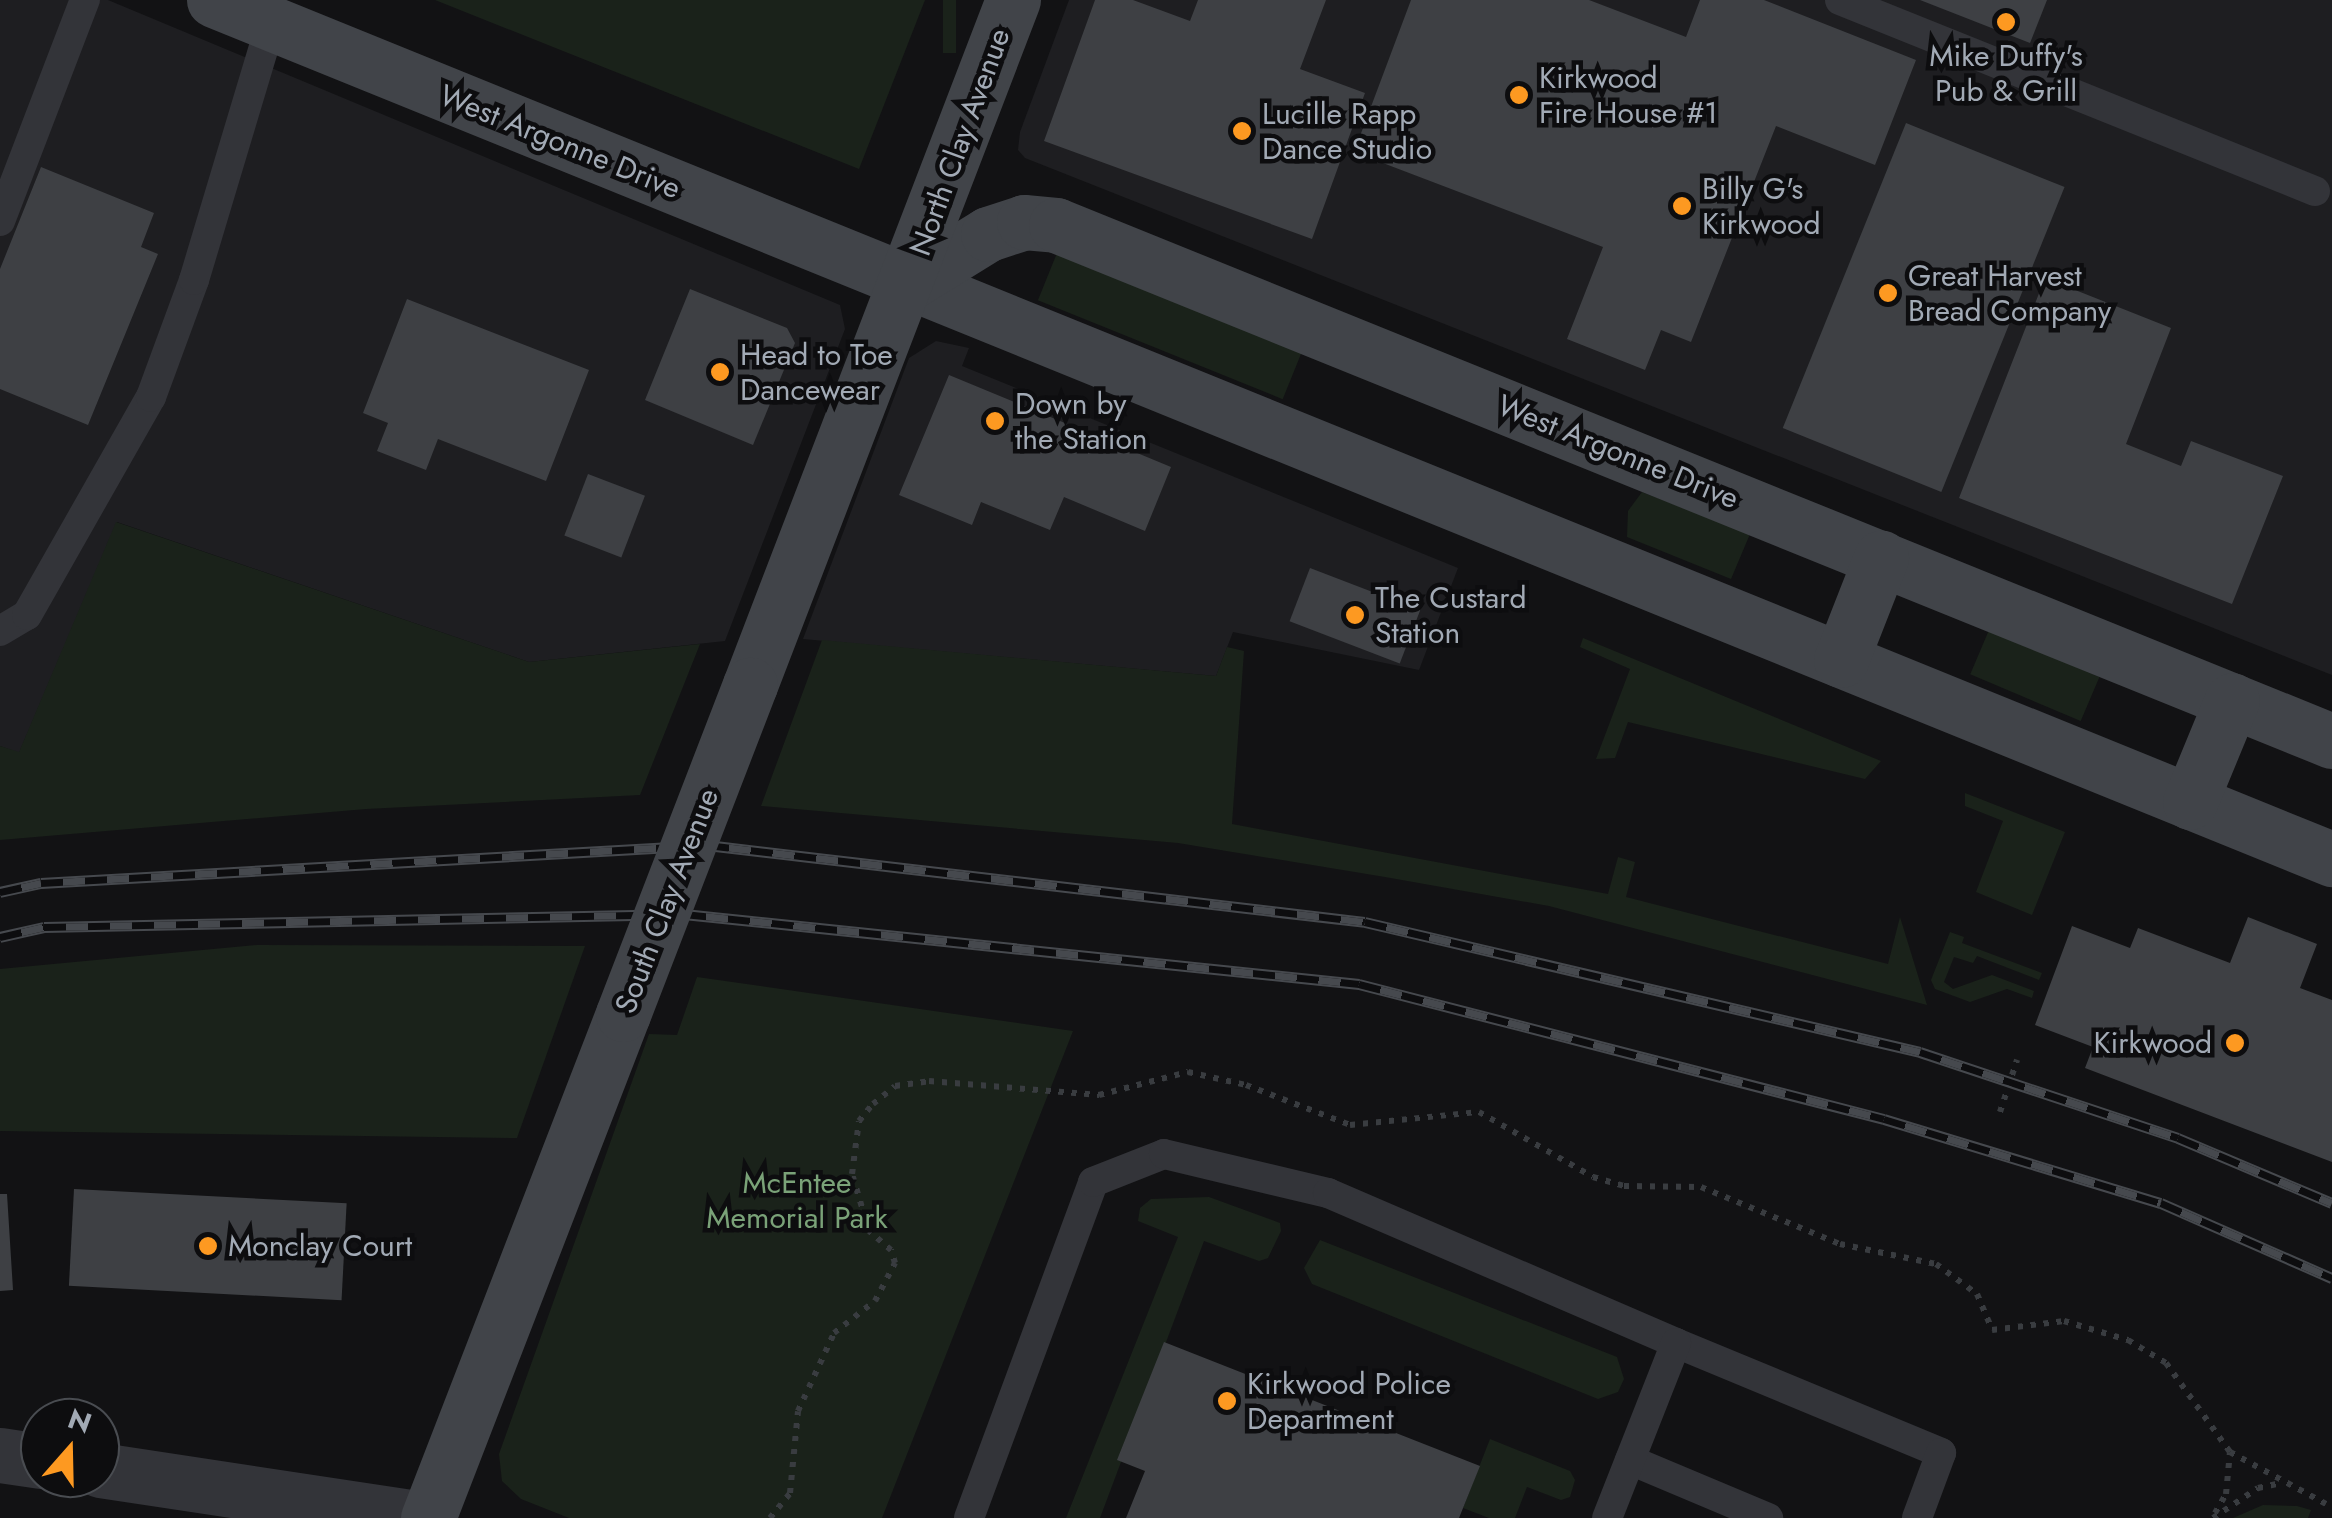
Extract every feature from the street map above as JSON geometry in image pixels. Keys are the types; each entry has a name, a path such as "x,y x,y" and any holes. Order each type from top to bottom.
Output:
{"street":[{"name":"West Argonne Drive","path":"214,0 906,284 2332,859"},
{"name":"North Clay Avenue","path":"906,284 1012,0"},
{"name":"West Argonne Drive","path":"906,284 988,234 1024,222 1056,226 2332,741"},
{"name":"South Clay Avenue","path":"428,1518 906,284"},
{"path":"1841,660 1882,558"},
{"path":"2190,802 2232,700"},
{"path":"120,1473 418,1518"}],"lane":[{"path":"0,221 85,0"},
{"path":"1840,0 2315,192"},
{"path":"0,631 28,615 151,397 194,280 271,23"},
{"path":"969,1518 1092,1182 1164,1154 1328,1193 1941,1452 1916,1518"},
{"path":"1607,1518 1676,1343"},
{"path":"1630,1460 1768,1518"}],"path":[{"path":"2000,1112 2017,1060"},
{"path":"2212,1518 2226,1494 2230,1452"},
{"path":"2212,1518 2258,1488 2284,1482"}],"shaded area":[{"path":"0,0 108,0 840,305 845,329 725,641 529,662 117,522 19,753 0,746"},
{"path":"1069,0 2332,0 2332,675 1025,158 1018,150 1020,132"},
{"path":"936,341 969,348 962,366 1458,568 1419,670 1233,632 1216,676 803,639 909,358"}],"green space":[{"path":"435,0 925,0 859,169"},
{"path":"943,0 956,0 956,53 943,53"},
{"path":"1057,253 1302,352 1283,399 1038,300"},
{"path":"1642,492 1750,534 1731,579 1627,537 1628,511"},
{"path":"116,522 529,662 700,644 640,795 366,809 0,840 0,746 19,752"},
{"path":"1989,630 2099,677 2081,721 1970,674"},
{"path":"1583,638 1881,761 1865,779 1628,722 1615,758 1596,759 1630,669 1580,647"},
{"path":"822,640 1216,676 1227,647 1244,651 1232,824 1608,894 1618,857 1635,862 1626,897 1888,964 1900,917 1927,1005 1549,906 1385,877 1178,843 761,806"},
{"path":"1965,793 2065,832 2032,915 1976,892 2003,821 1965,806"},
{"path":"1950,932 1964,937 1962,943 2042,973 2039,980 1977,956 1973,963 1954,957 1944,982 1953,989 1992,975 2034,991 2032,998 2007,989 1970,1002 1935,989 1931,980"},
{"path":"257,945 585,946 517,1138 0,1131 0,969"},
{"name":"McEntee Memorial Park","path":"697,977 1073,1031 882,1518 569,1518 521,1499 502,1481 499,1454 649,1034 677,1035"},
{"path":"1209,1197 1280,1223 1281,1231 1268,1258 1259,1261 1204,1241 1100,1518 1066,1518 1178,1237 1138,1221 1140,1208 1151,1199"},
{"path":"1320,1240 1617,1357 1624,1379 1618,1392 1598,1399 1312,1284 1304,1268"},
{"path":"1490,1439 1570,1471 1575,1480 1570,1497 1561,1500 1527,1487 1515,1518 1489,1518 1463,1508"},
{"path":"2263,1505 2311,1510 2308,1518 2233,1518"}],"building":[{"path":"1095,0 1133,0 1190,21 1198,0 1326,0 1300,69 1365,93 1312,239 1044,141"},
{"path":"1411,0 1589,0 1686,37 1700,0 1764,0 1916,60 1875,165 1776,126 1691,342 1661,330 1645,370 1567,339 1603,247 1354,152"},
{"name":"Mike Duffy's Pub & Grill","path":"1920,0 2047,0 2030,43"},
{"path":"1906,123 2065,187 1941,492 1783,428"},
{"path":"41,167 154,213 141,247 158,254 88,425 0,389 0,269"},
{"path":"2045,278 2171,328 2126,444 2181,466 2191,441 2283,476 2232,604 1959,498"},
{"name":"Head to Toe Dancewear","path":"690,289 787,328 795,343 753,445 645,400"},
{"path":"407,299 589,370 546,481 438,439 426,470 377,451 388,423 363,413"},
{"name":"Down by the Station","path":"949,375 1171,467 1145,531 1064,497 1050,530 981,502 972,525 899,495"},
{"path":"588,474 645,496 621,557 564,536"},
{"name":"The Custard Station","path":"1310,568 1420,610 1400,664 1290,621"},
{"path":"2248,917 2317,944 2300,988 2332,1000 2332,1162 2085,1068 2093,1047 2035,1025 2072,926 2130,948 2138,928 2230,963"},
{"name":"Monclay Court","path":"74,1189 347,1203 342,1300 69,1286"},
{"path":"0,1194 7,1194 13,1290 0,1291"},
{"name":"Kirkwood Police Department","path":"1164,1342 1480,1466 1459,1518 1126,1518 1145,1471 1117,1460"}],"railway":[{"path":"0,892 41,883 707,845 1365,922 1920,1052 2178,1138 2332,1203"},
{"path":"0,937 44,927 684,914 1359,984 1884,1119 2161,1203 2332,1278"}],"place":[{"name":"Mike Duffy's Pub & Grill","path":"2006,22"},
{"name":"Kirkwood Fire House #1","path":"1519,95"},
{"name":"Lucille Rapp Dance Studio","path":"1242,131"},
{"name":"Billy G's Kirkwood","path":"1682,206"},
{"name":"Great Harvest Bread Company","path":"1888,293"},
{"name":"Head to Toe Dancewear","path":"720,372"},
{"name":"Down by the Station","path":"995,421"},
{"name":"The Custard Station","path":"1355,615"},
{"name":"Kirkwood","path":"2235,1043"},
{"name":"Monclay Court","path":"208,1246"},
{"name":"Kirkwood Police Department","path":"1227,1401"}]}
